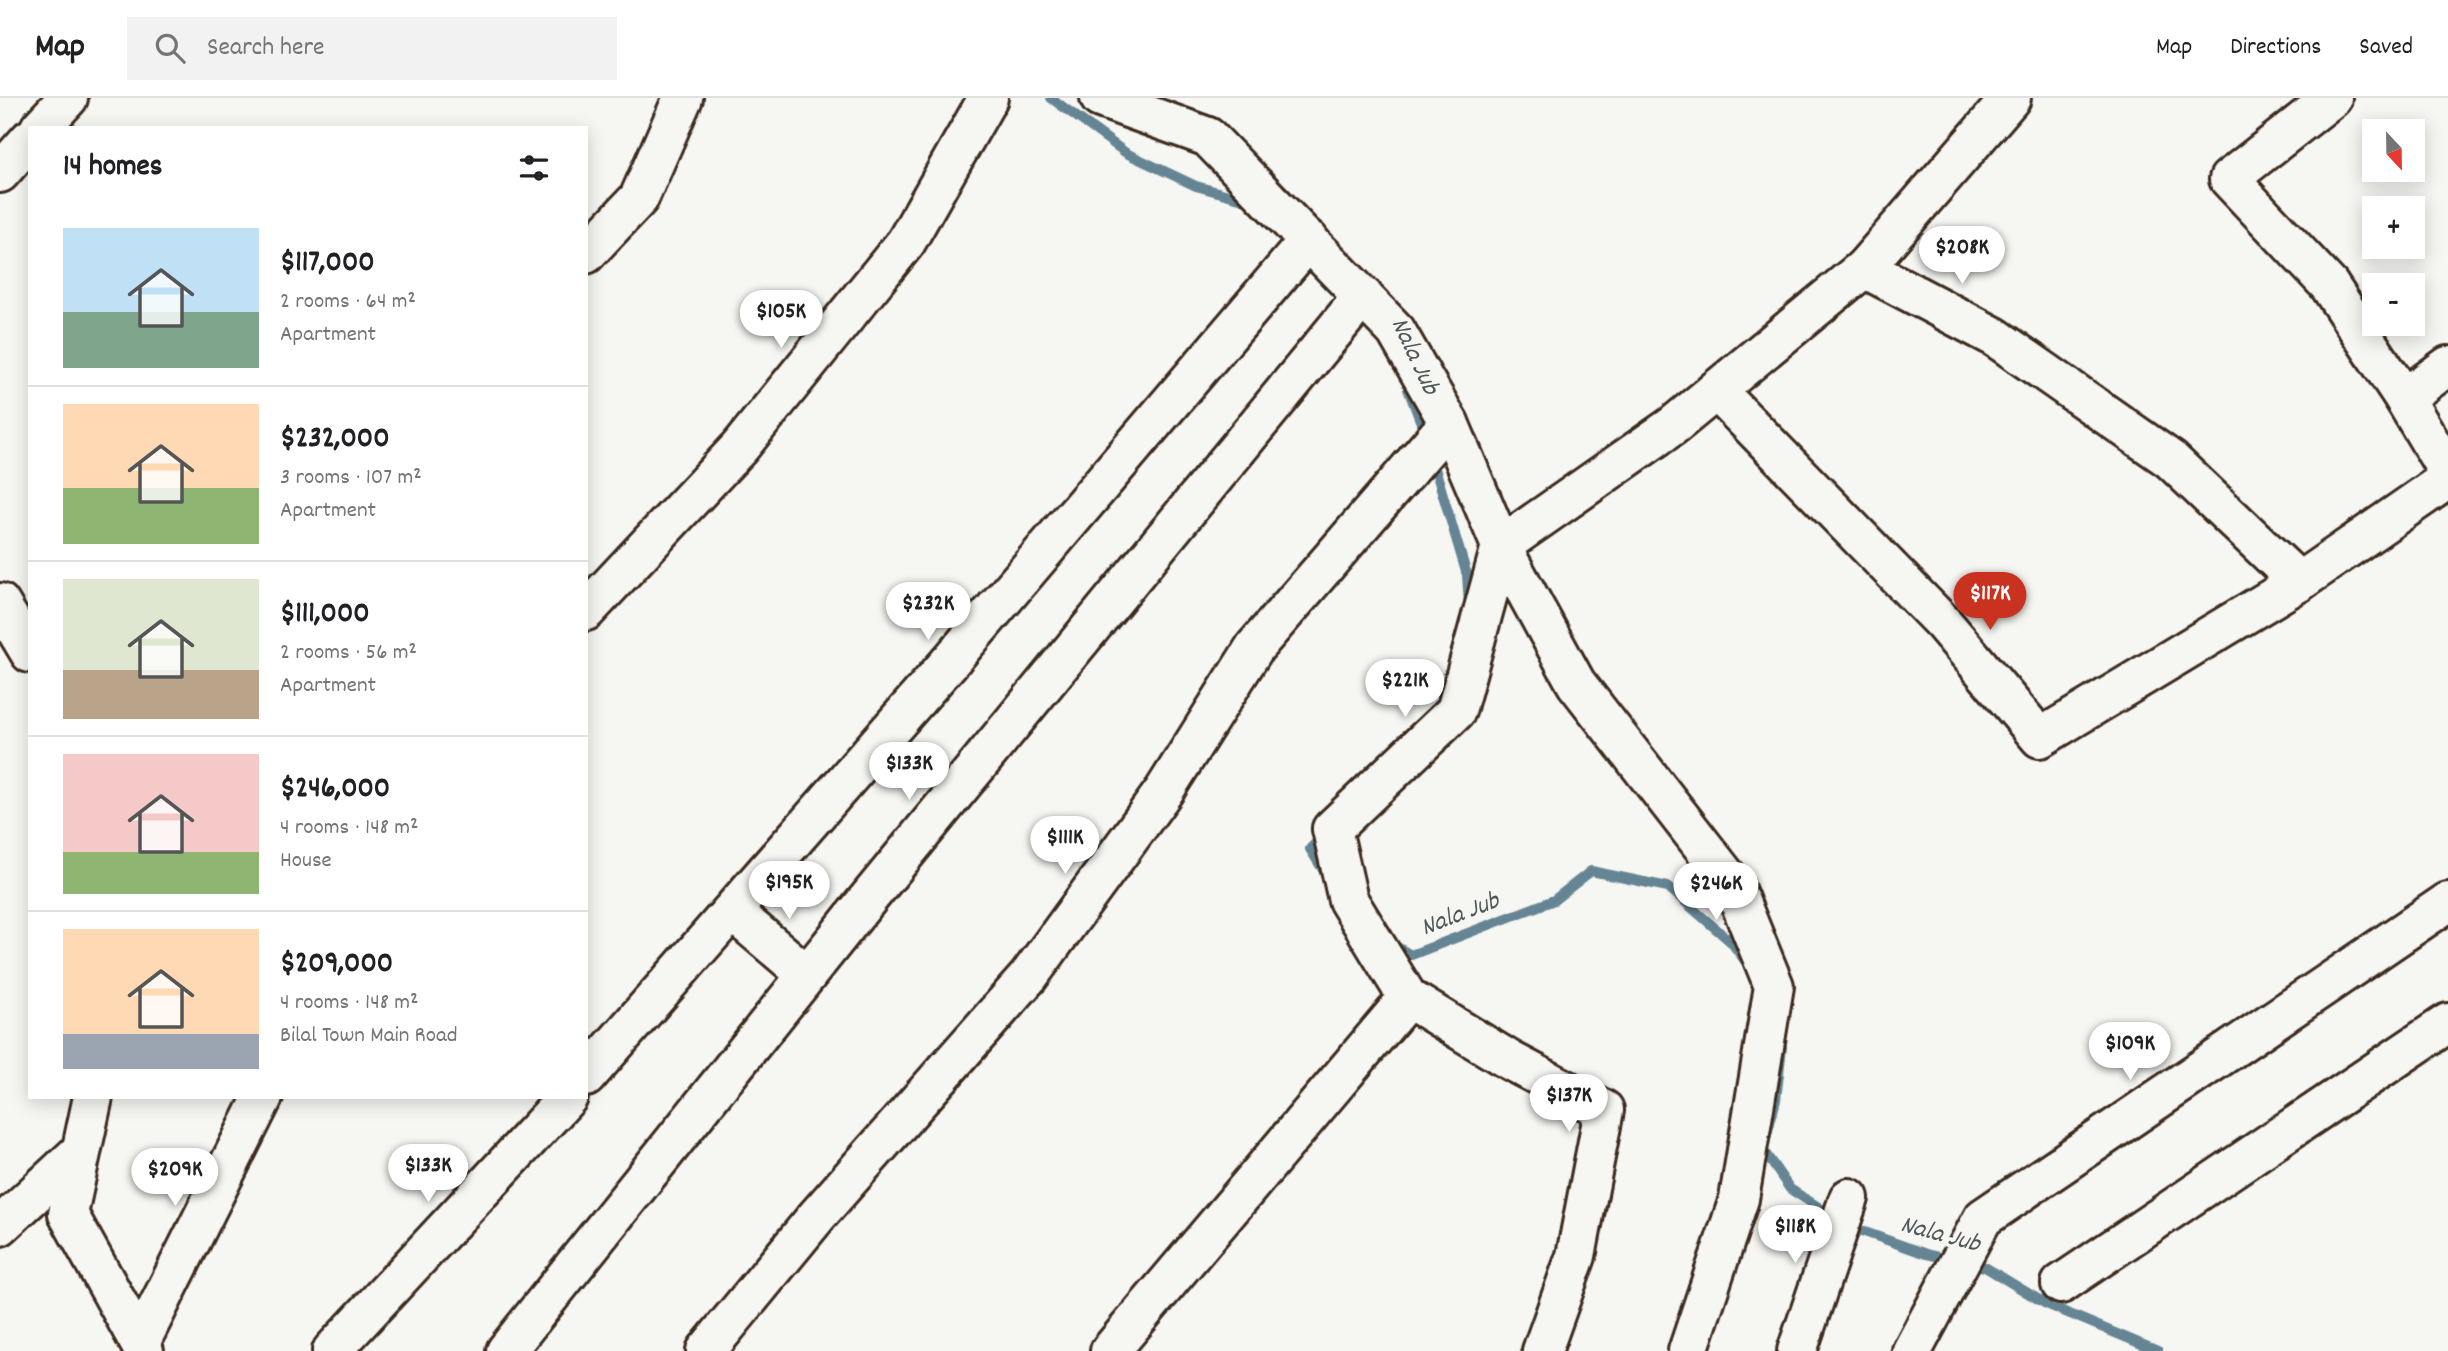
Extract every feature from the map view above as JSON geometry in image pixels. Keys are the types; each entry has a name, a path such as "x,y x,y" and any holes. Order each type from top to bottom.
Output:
{"street":[{"path":"42,126 68,98"},
{"path":"588,252 639,198 683,98"},
{"path":"588,609 740,447 906,242 988,98"},
{"path":"1100,98 1208,137 1396,331 1449,423 1501,546 1576,683 1733,885 1774,986 1739,1199 1688,1351"},
{"path":"1542,1351 1577,1256 1604,1110 1509,1060 1408,998 1348,900 1332,829 1456,711 1501,546 1674,425 1864,268 2011,98"},
{"path":"2332,98 2229,179 2329,285 2404,397 2448,472"},
{"path":"0,173 28,141"},
{"path":"588,1075 733,912 1309,240"},
{"path":"1864,268 1995,337 2171,460 2299,582"},
{"path":"506,1351 807,975 1363,296"},
{"path":"2404,397 2448,366"},
{"path":"1716,390 1944,624 2040,738 2299,582 2448,479"},
{"path":"706,1351 817,1216 1029,976 1164,791 1255,647 1449,423"},
{"path":"0,603 28,650"},
{"path":"1912,1351 1983,1218 2448,902"},
{"path":"733,912 807,975"},
{"path":"1110,1351 1144,1307 1408,998"},
{"path":"2061,1284 2448,1023"},
{"path":"93,1099 68,1214 142,1347"},
{"path":"142,1347 262,1099"},
{"path":"332,1351 566,1099"},
{"path":"0,1226 81,1151"},
{"path":"1797,1351 1849,1198"}],"waterway":[{"name":"Nala Jub","path":"1051,98 1126,153 1196,186 1254,202"},
{"name":"Nala Jub","path":"1408,389 1426,436"},
{"name":"Nala Jub","path":"1431,455 1467,575 1469,605"},
{"name":"Nala Jub","path":"1325,833 1310,849 1327,876"},
{"name":"Nala Jub","path":"1389,942 1411,955 1554,900 1591,871 1668,887 1731,942 1749,966"},
{"name":"Nala Jub","path":"1782,1047 1776,1100 1763,1150 1790,1189 1834,1217"},
{"name":"Nala Jub","path":"1848,1226 1926,1254 1952,1260"},
{"name":"Nala Jub","path":"1967,1263 1985,1267 2046,1304 2158,1351"}]}
